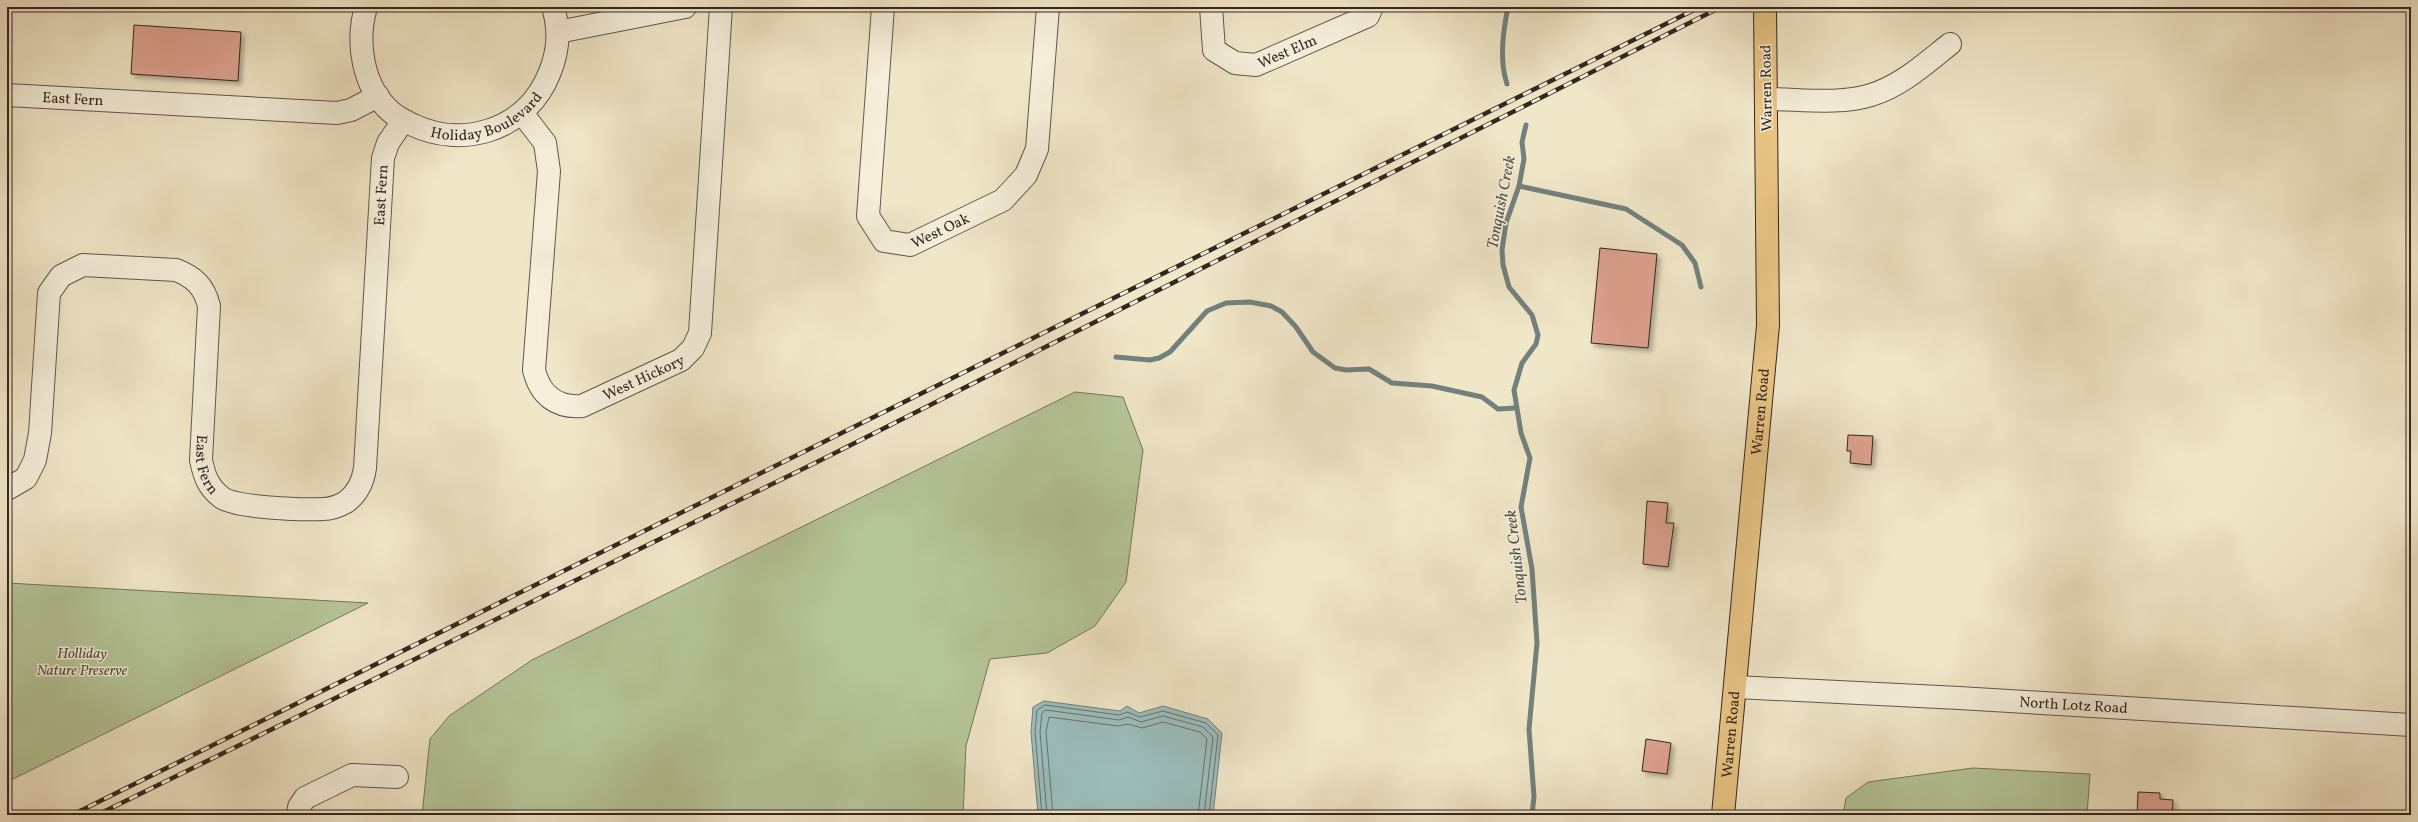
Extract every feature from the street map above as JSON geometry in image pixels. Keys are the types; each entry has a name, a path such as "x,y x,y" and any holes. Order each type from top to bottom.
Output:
{"main road":[{"name":"Warren Road","path":"1723,815 1736,687 1768,325 1765,7"}],"street":[{"path":"366,7 360,37 362,53 371,82 378,96"},
{"name":"Holiday Boulevard","path":"378,96 389,111 403,121 433,132 469,135 499,128 522,113 539,94 552,68 558,32 553,7"},
{"path":"558,32 686,7"},
{"name":"West Hickory","path":"522,113 545,143 549,171 534,370 538,385 545,394 555,402 572,407 582,406 681,360 693,348 700,333 721,7"},
{"name":"West Oak","path":"883,7 868,216 884,241 910,245 1003,200 1026,176 1037,150 1048,7"},
{"name":"West Elm","path":"1211,7 1214,50 1234,63 1256,64 1349,26 1368,16 1372,7"},
{"path":"1767,99 1842,99 1870,95 1901,81 1950,44"},
{"name":"East Fern","path":"7,95 337,113 351,110 378,96"},
{"name":"East Fern","path":"7,489 26,478 35,460 40,434 50,293 61,276 83,265 176,270 188,275 198,282 206,294 209,306 201,460 204,475 210,486 221,497 236,504 323,509 346,502 360,486 365,468 383,158 388,143 403,121"},
{"name":"North Lotz Road","path":"1736,687 1967,698 2411,725"},
{"path":"298,815 299,807 305,798 352,775 397,777"}],"green space":[{"path":"1075,392 1123,397 1143,450 1126,582 1095,626 1047,653 990,659 966,746 963,815 422,815 430,739 449,716 532,660"},
{"path":"2411,549 2411,667 2409,578"},
{"name":"Holliday Nature Preserve","path":"7,583 368,603 7,782"},
{"path":"1973,768 2090,774 2087,815 1843,815 1846,798 1868,782"}],"water":[{"path":"1044,701 1120,711 1127,706 1139,713 1163,706 1208,719 1222,733 1213,815 1038,815 1031,732 1033,707"}],"building":[{"path":"134,25 241,32 238,81 131,74"},
{"path":"1600,248 1657,254 1648,348 1591,343"},
{"path":"1848,435 1873,436 1871,465 1850,463 1851,451 1847,451"},
{"path":"1647,501 1668,503 1666,523 1674,523 1668,567 1643,564"},
{"path":"1646,739 1671,743 1667,774 1642,771"},
{"path":"2138,792 2160,793 2160,799 2173,800 2172,815 2137,815"}],"waterway":[{"name":"Tonquish Creek","path":"1507,84 1502,56 1503,36 1508,7"},
{"name":"Tonquish Creek","path":"1526,125 1522,142 1524,159 1519,186 1506,223 1502,250 1503,265 1509,287 1532,315 1538,335 1536,344 1522,363 1514,390 1521,433 1530,458 1521,507 1532,569 1537,643 1529,729 1534,797 1532,815"},
{"path":"1519,186 1626,209 1682,245 1695,263 1701,287"},
{"path":"1116,357 1150,360 1159,358 1170,352 1207,311 1226,303 1250,302 1271,306 1282,312 1296,327 1313,352 1335,368 1346,370 1369,369 1392,383 1432,386 1482,397 1498,409 1516,408"}],"railway":[{"path":"72,815 1700,7"},
{"path":"97,815 821,460 1721,7"}]}
